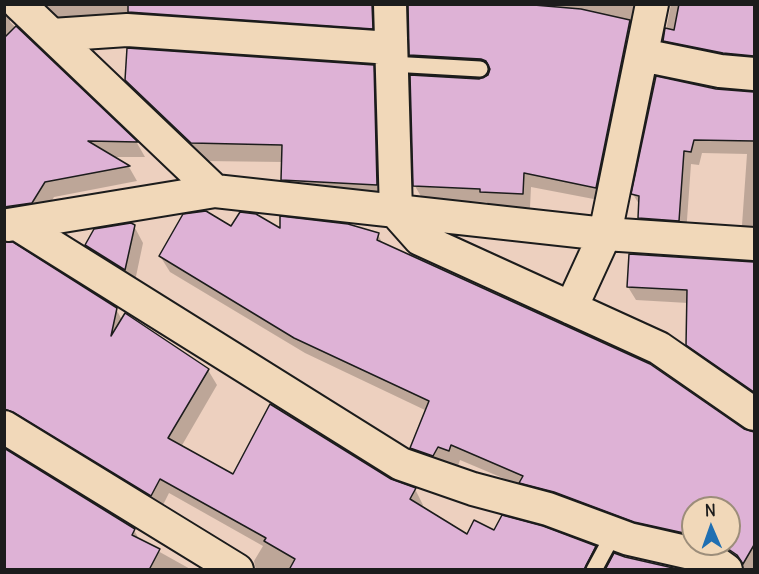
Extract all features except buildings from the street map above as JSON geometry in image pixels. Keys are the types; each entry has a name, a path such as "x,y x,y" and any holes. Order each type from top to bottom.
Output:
{"street":[{"path":"390,4 396,212 420,238 659,348 754,414"},
{"path":"572,308 605,234 652,4"},
{"path":"4,18 19,5 215,191"},
{"path":"52,35 129,17 391,56"},
{"path":"642,56 720,71 754,74"},
{"path":"11,225 215,191 605,234 754,244"},
{"path":"11,225 400,464 473,489 548,508 614,533 708,557 726,570"},
{"path":"4,427 237,570"}],"lane":[{"path":"391,56 480,69"},
{"path":"594,570 614,533"}]}
